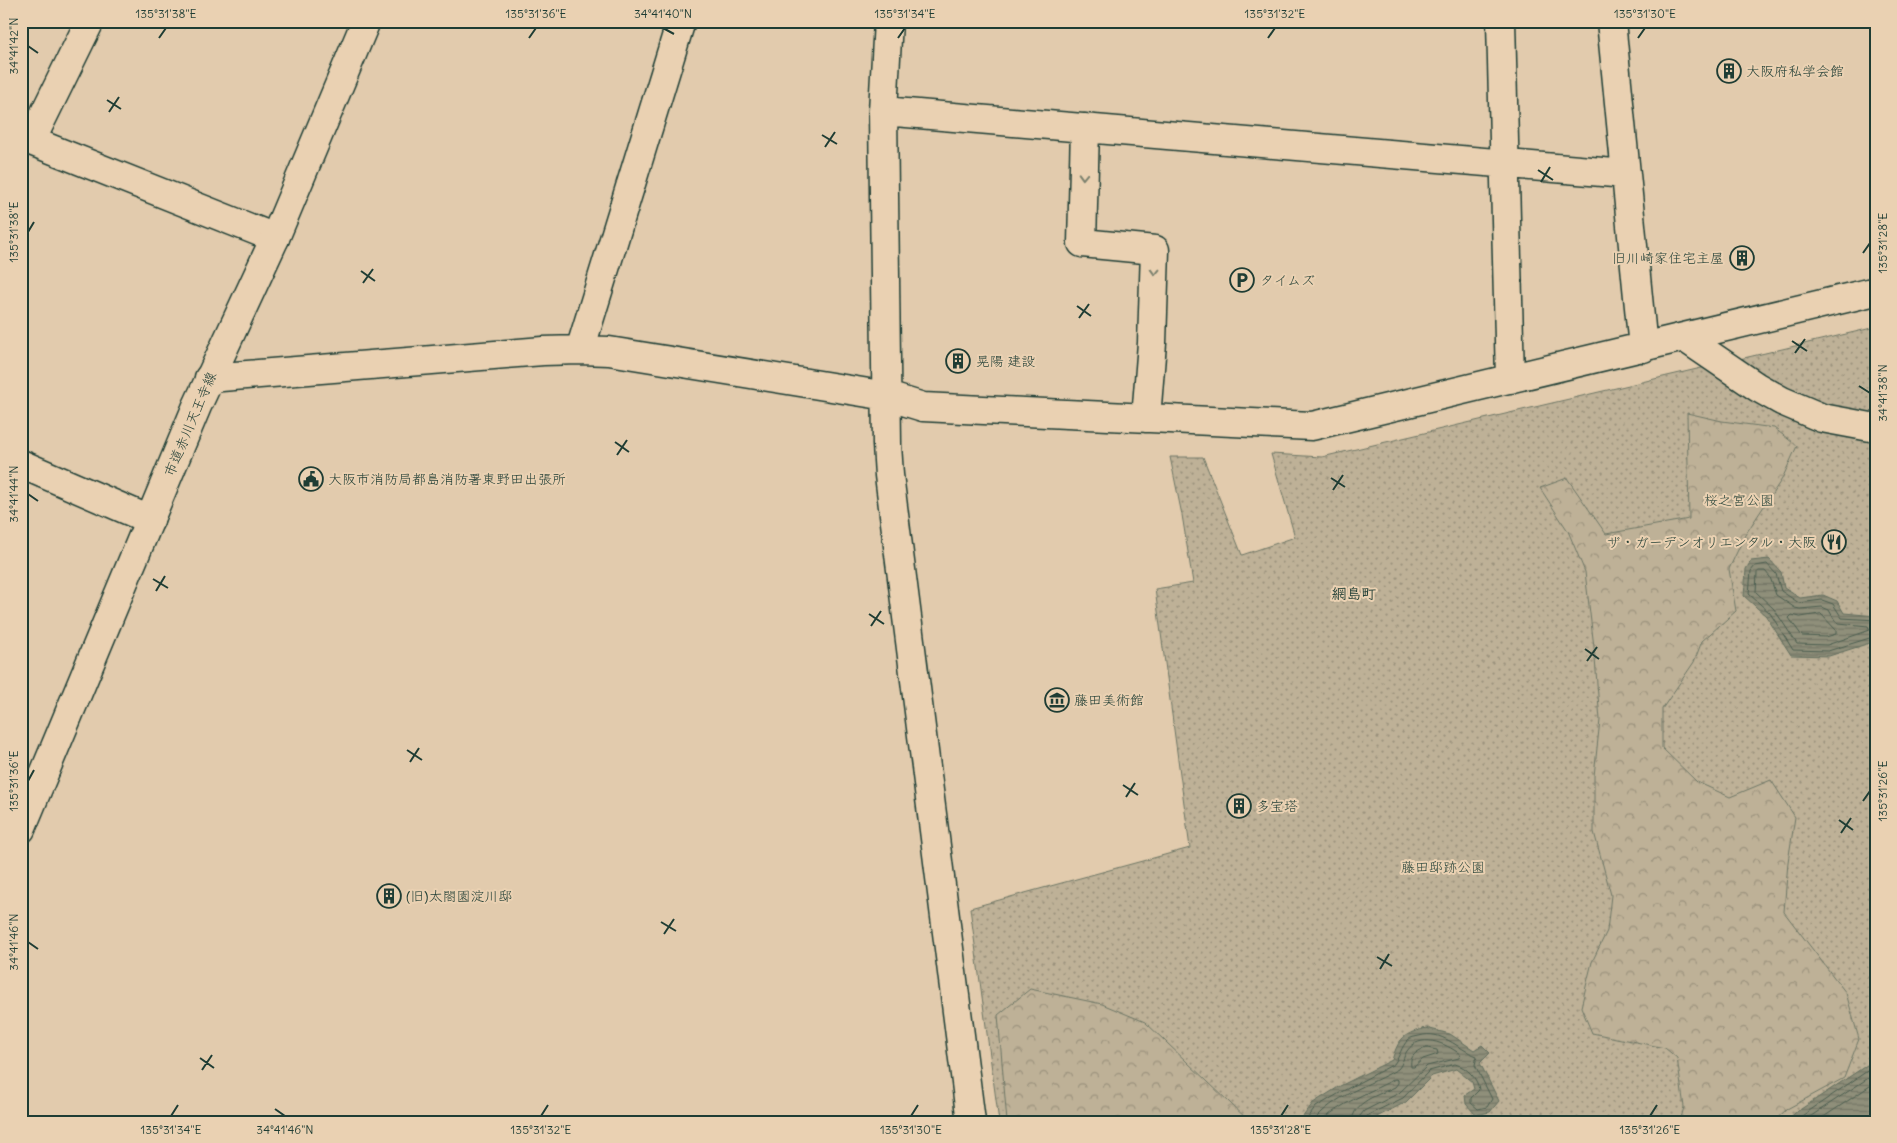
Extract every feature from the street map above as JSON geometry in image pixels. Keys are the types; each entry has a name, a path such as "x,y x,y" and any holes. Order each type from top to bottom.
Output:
{"street":[{"path":"90,21 26,139 275,238"},
{"name":"市道赤川天王寺線","path":"21,829 209,378 275,238 366,21"},
{"path":"580,350 682,21"},
{"path":"888,21 883,111 889,475 971,1122"},
{"path":"1501,21 1510,379"},
{"path":"1611,21 1643,348"},
{"path":"883,111 1626,174"},
{"path":"1085,128 1082,243 1155,250 1152,343 1146,418"},
{"path":"209,378 580,350 609,351 887,396 923,407 1312,426 1876,292"},
{"path":"1685,338 1757,387 1782,401 1822,418 1876,428"},
{"path":"21,464 150,520"}],"green space":[{"name":"藤田邸跡公園","path":"1876,327 1876,1122 999,1122 970,908 1190,848 1155,589 1193,583 1170,457 1203,457 1242,555 1295,537 1271,454 1322,457"},
{"name":"桜之宮公園","path":"1687,413 1722,421 1774,428 1797,446 1782,479 1745,535 1729,569 1736,611 1702,641 1694,662 1662,709 1662,748 1697,782 1730,797 1771,780 1795,817 1788,862 1784,912 1846,993 1859,1039 1844,1078 1787,1109 1773,1122 1680,1122 1684,1107 1677,1058 1665,1048 1592,1033 1581,1007 1592,962 1607,931 1611,895 1594,832 1594,776 1600,720 1585,572 1568,531 1540,488 1567,478 1606,534 1689,519"},
{"path":"1030,989 1102,1004 1145,1022 1250,1122 1007,1122 998,1015"}],"water":[{"path":"1769,559 1781,572 1784,588 1800,598 1823,595 1837,601 1844,613 1876,616 1876,641 1829,656 1791,655 1766,616 1744,596 1746,569 1751,561"},
{"path":"1426,1028 1450,1034 1474,1050 1482,1045 1490,1053 1480,1063 1499,1101 1490,1112 1476,1115 1466,1104 1465,1095 1474,1089 1472,1082 1456,1069 1432,1076 1406,1102 1367,1122 1299,1122 1313,1103 1340,1086 1392,1060 1397,1046 1403,1038 1412,1032"},
{"path":"1876,1059 1876,1122 1785,1122 1795,1113"}],"place":[{"name":"大阪府私学会館","path":"1729,71"},
{"name":"旧川崎家住宅主屋","path":"1742,258"},
{"name":"タイムズ","path":"1242,280"},
{"name":"晃陽 建設","path":"958,361"},
{"name":"大阪市消防局都島消防署東野田出張所","path":"311,479"},
{"name":"ザ・ガーデンオリエンタル・大阪","path":"1834,542"},
{"name":"藤田美術館","path":"1057,700"},
{"name":"多宝塔","path":"1239,806"},
{"name":"(旧)太閤園淀川邸","path":"389,896"}],"district":[{"name":"網島町","path":"1354,593"}]}
